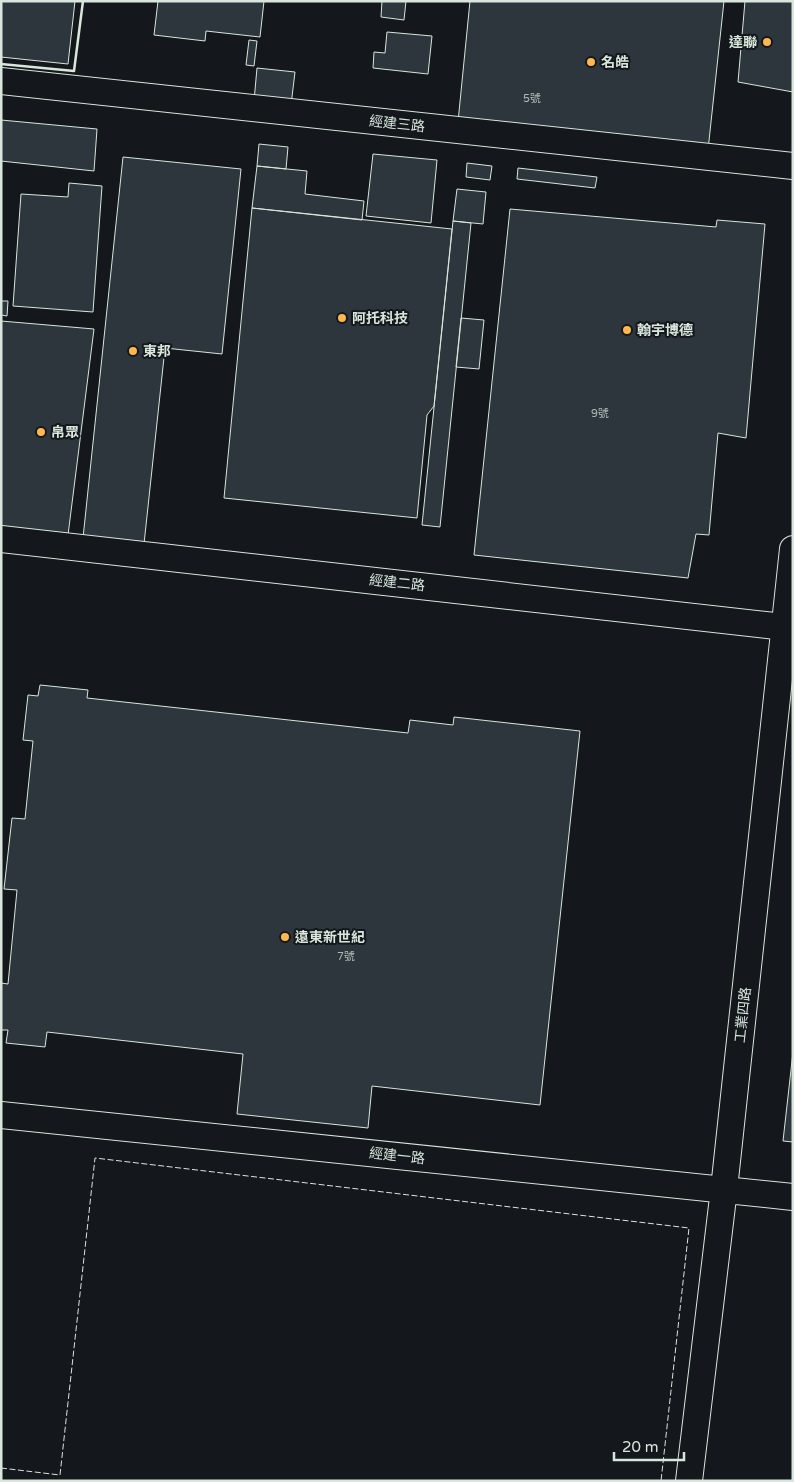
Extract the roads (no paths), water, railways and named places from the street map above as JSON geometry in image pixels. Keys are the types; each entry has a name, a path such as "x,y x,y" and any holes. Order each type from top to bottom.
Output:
{"street":[{"name":"經建三路","path":"1,81 793,166"},
{"name":"經建二路","path":"1,539 788,627"},
{"name":"工業四路","path":"689,1481 788,627 793,549"},
{"name":"經建一路","path":"1,1115 793,1196"}],"place":[{"name":"達聯","path":"767,42"},
{"name":"名皓","path":"591,62"},
{"name":"阿托科技","path":"342,318"},
{"name":"翰宇博德","path":"627,330"},
{"name":"東邦","path":"133,351"},
{"name":"帛眾","path":"41,432"},
{"name":"遠東新世紀","path":"285,937"}]}
